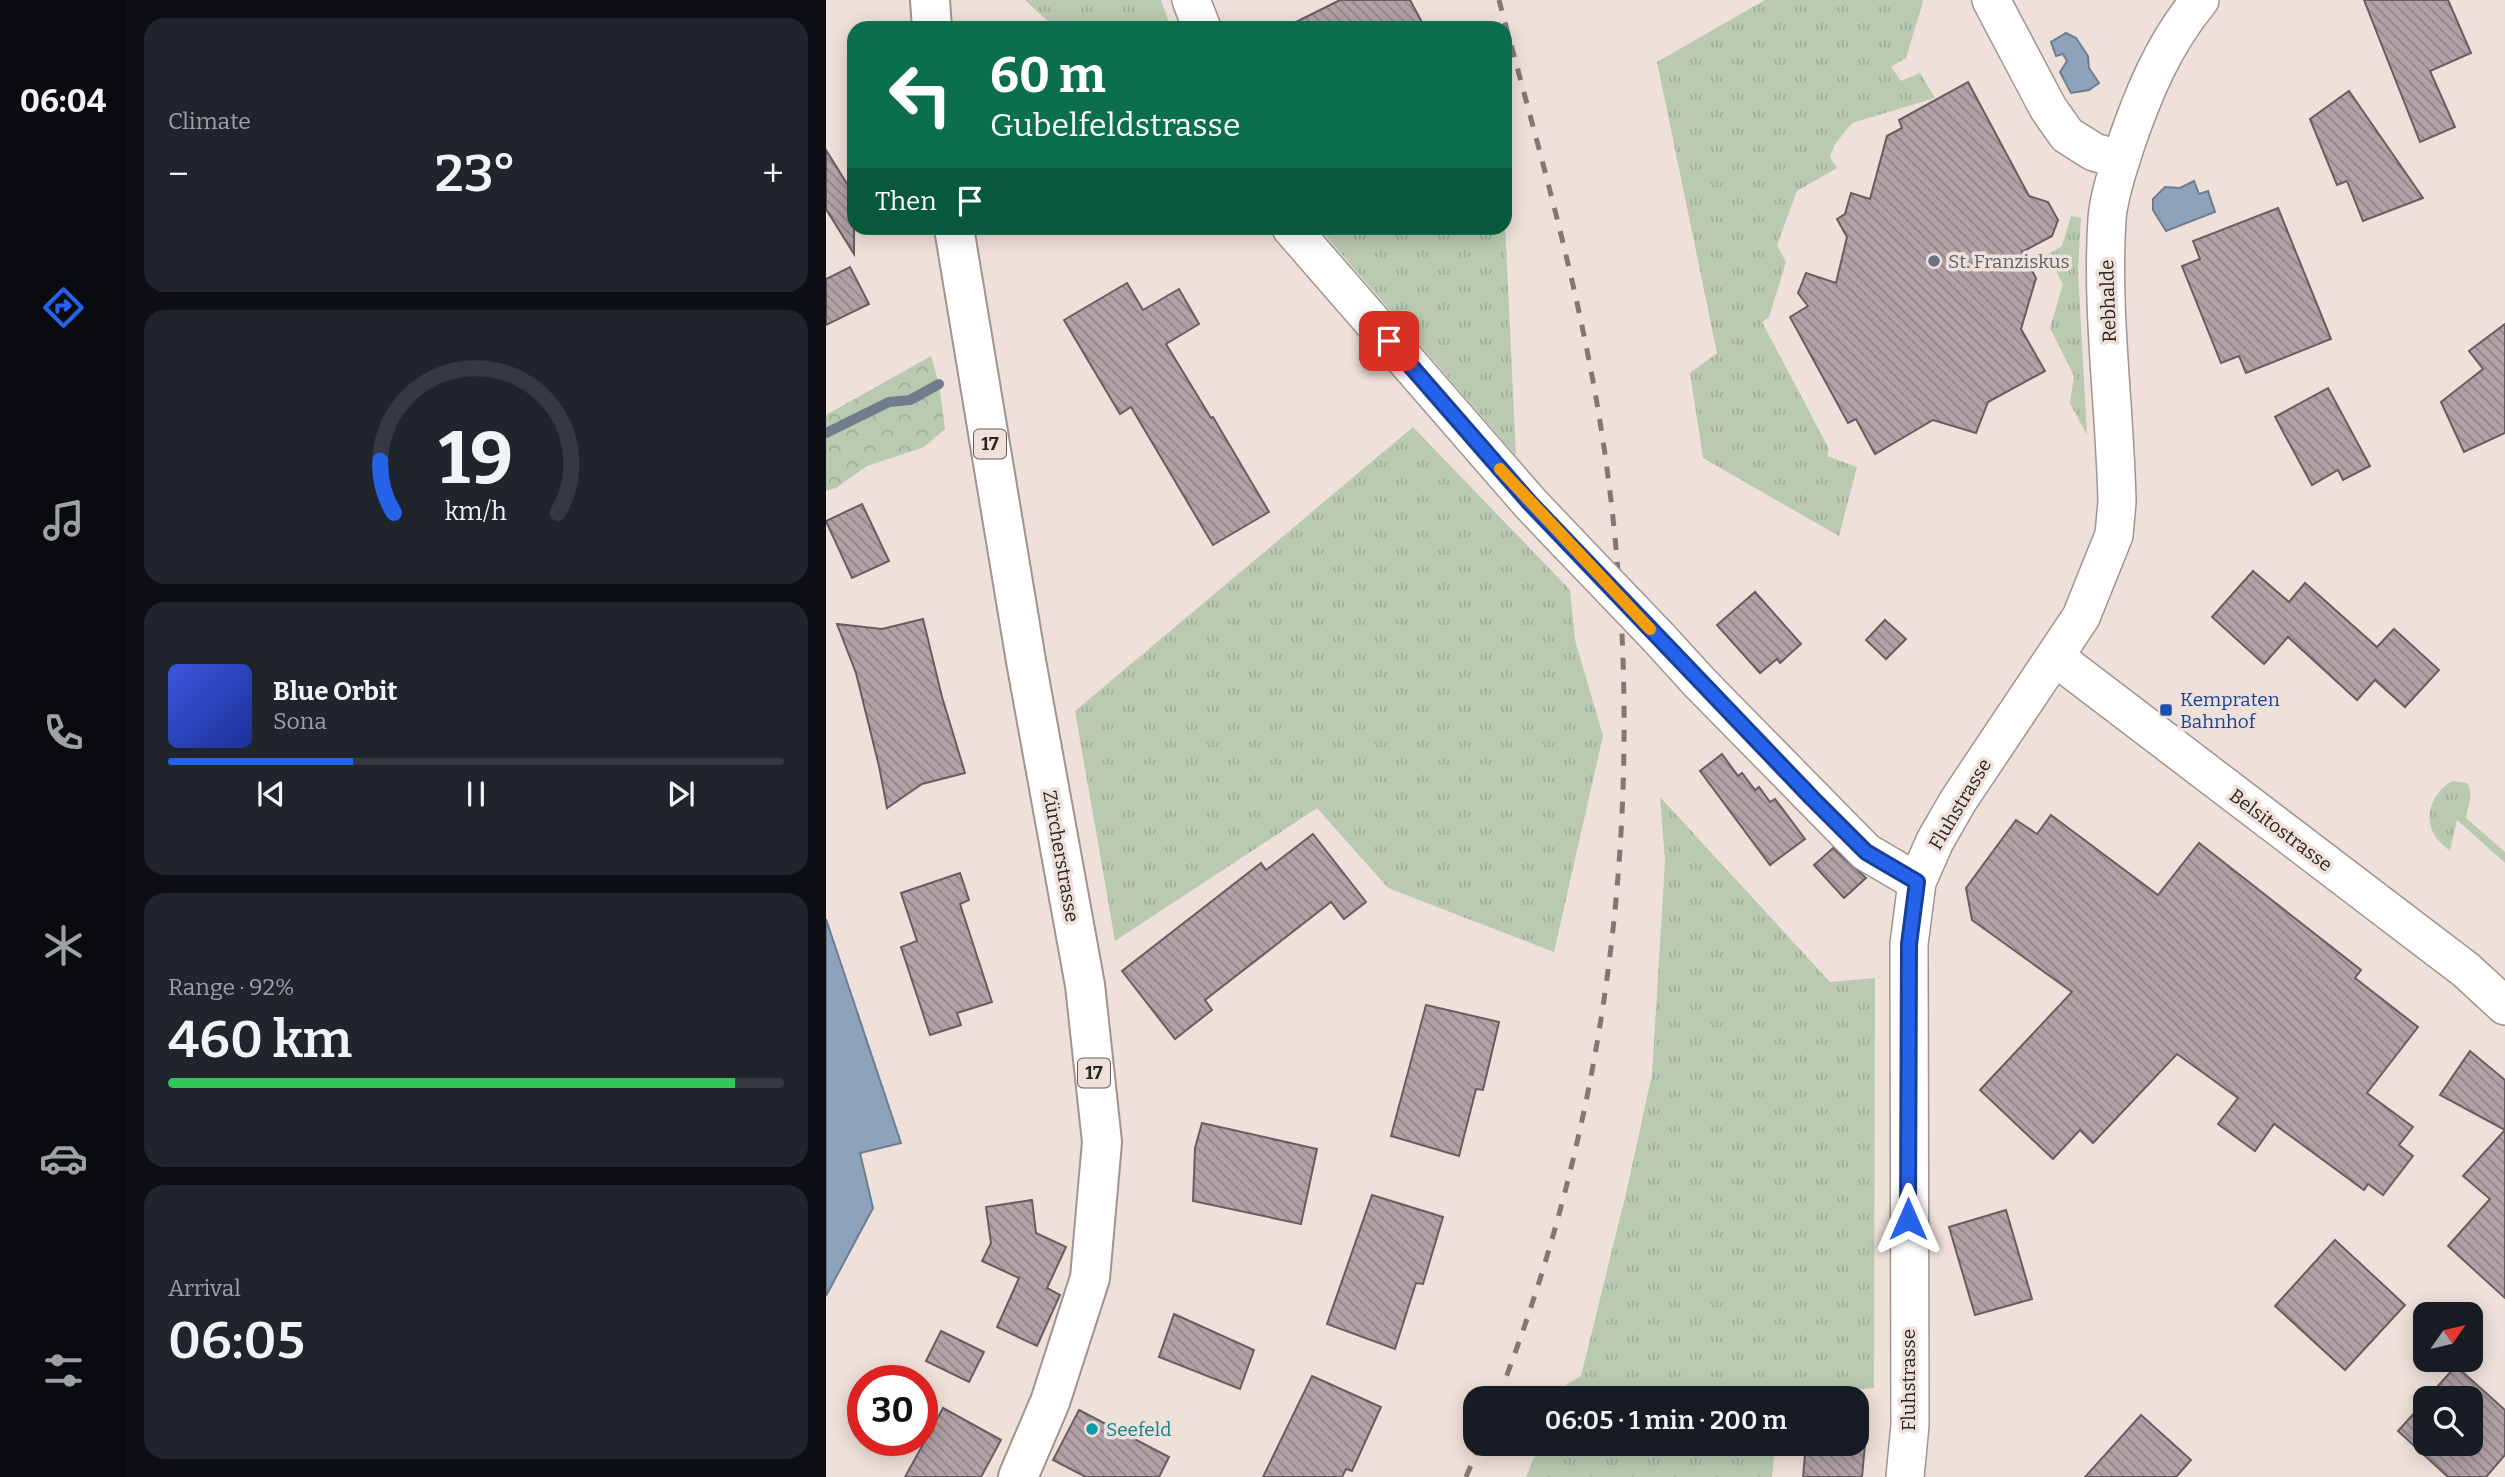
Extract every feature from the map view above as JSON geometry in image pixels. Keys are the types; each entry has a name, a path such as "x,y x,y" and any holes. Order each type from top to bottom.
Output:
{"main road":[{"path":"930,0 932,21"},
{"name":"Zürcherstrasse","path":"955,235 1026,660 1085,985 1102,1142 1090,1278 1051,1402 1018,1477"}],"street":[{"path":"1191,0 1199,21"},
{"path":"1992,0 2048,108 2067,135 2094,152 2121,160"},
{"name":"Rebhalde","path":"2081,617 2114,535 2117,502 2106,281 2107,216 2121,160 2139,107 2160,61 2186,17 2200,0"},
{"path":"1297,235 1520,492 1710,693 1866,852 1917,882"},
{"name":"Fluhstrasse","path":"1905,1477 1910,1425 1909,944 1917,882 1935,841 1958,801 2081,617"},
{"name":"Belsitostrasse","path":"2055,657 2466,970 2505,1006"}],"green space":[{"path":"1025,0 1161,0 1168,21 1048,21"},
{"path":"1765,0 1923,2 1906,58 1891,67 1901,81 1920,73 1935,98 1852,123 1835,144 1830,157 1837,168 1797,191 1777,245 1786,262 1769,317 1762,322 1829,449 1827,456 1857,467 1839,536 1703,458 1690,373 1717,353 1657,62"},
{"path":"2071,216 2081,218 2078,271 2087,435 2070,403 2074,376 2050,328 2063,284 2047,255 2062,246"},
{"path":"1325,235 1506,235 1516,456"},
{"path":"931,356 939,384 945,429 924,447 867,466 836,488 826,491 826,415"},
{"path":"1413,427 1570,590 1575,640 1603,736 1554,952 1388,888 1317,808 1115,941 1075,711"},
{"path":"2453,781 2467,783 2470,796 2466,818 2505,852 2505,863 2457,820 2450,851 2435,837 2430,819 2432,804 2440,790"},
{"path":"1660,797 1830,982 1875,978 1874,1388 1566,1386 1581,1376 1652,1074 1665,861"},
{"path":"1535,1456 1774,1456 1772,1477 1526,1477"}],"water":[{"path":"2066,33 2076,38 2088,56 2089,68 2099,83 2089,90 2071,93 2060,72 2067,61 2063,54 2056,56 2051,42"},
{"path":"2194,181 2199,194 2208,191 2215,212 2166,231 2153,210 2153,199 2165,187 2180,188"},
{"path":"826,919 901,1143 860,1153 873,1208 826,1296"}],"building":[{"path":"1340,0 1410,0 1421,21 1298,21"},
{"path":"2364,0 2448,0 2471,53 2430,71 2455,127 2420,142"},
{"name":"St. Franziskus","path":"1968,82 2029,196 2048,202 2058,220 2052,236 2022,252 2036,278 2021,329 2045,371 1988,402 1976,433 1933,420 1875,454 1856,419 1848,423 1790,317 1808,306 1798,293 1806,273 1836,283 1847,237 1837,219 1845,214 1851,193 1870,199 1887,136 1902,128 1899,120"},
{"path":"2349,91 2423,198 2363,221 2347,181 2337,185 2310,119"},
{"path":"826,150 847,184 847,235 854,235 854,254 826,209"},
{"path":"2278,208 2331,339 2246,373 2239,356 2221,363 2182,266 2200,259 2193,241"},
{"path":"850,267 869,304 826,325 826,279"},
{"path":"1127,283 1143,310 1179,289 1199,324 1166,344 1269,512 1213,545 1131,407 1120,414 1064,320"},
{"path":"2505,324 2505,433 2464,452 2441,402 2483,369 2469,351"},
{"path":"2328,388 2370,466 2343,480 2338,470 2312,485 2275,417"},
{"path":"862,504 889,561 852,578 826,521"},
{"path":"2253,571 2289,602 2305,583 2377,647 2394,629 2439,670 2405,707 2375,680 2357,700 2288,637 2264,664 2212,617"},
{"path":"1755,592 1801,644 1780,663 1777,659 1760,673 1717,625"},
{"path":"923,619 942,697 965,773 922,784 887,808 856,673 837,624 882,629"},
{"path":"1885,620 1906,639 1886,659 1866,640"},
{"path":"1722,754 1738,776 1742,773 1755,790 1759,787 1770,802 1775,799 1805,839 1770,865 1700,771"},
{"path":"2051,815 2158,895 2199,843 2361,970 2355,978 2418,1027 2367,1093 2413,1127 2399,1145 2413,1156 2383,1195 2368,1184 2364,1190 2274,1124 2255,1151 2218,1124 2238,1098 2177,1054 2093,1143 2080,1130 2053,1159 1980,1090 2072,992 1972,920 1966,888 2016,820 2037,834"},
{"path":"1313,834 1366,902 1344,919 1331,902 1205,1000 1212,1010 1175,1039 1122,971 1261,863 1266,870"},
{"path":"1833,848 1866,878 1844,898 1814,865"},
{"path":"960,873 969,900 960,904 992,1002 957,1013 961,1025 930,1035 901,947 917,941 901,893"},
{"path":"1426,1005 1499,1022 1483,1090 1476,1089 1459,1156 1391,1136"},
{"path":"2470,1051 2505,1080 2505,1130 2440,1095"},
{"path":"1202,1123 1317,1149 1301,1224 1193,1201 1195,1148"},
{"path":"2505,1130 2505,1298 2448,1246 2490,1199 2463,1176"},
{"path":"1372,1195 1443,1217 1423,1284 1416,1283 1395,1349 1327,1324"},
{"path":"1032,1200 1036,1233 1066,1247 1047,1288 1060,1295 1037,1346 997,1327 1019,1278 982,1261 991,1243 986,1207"},
{"path":"2006,1210 2032,1299 1975,1315 1949,1227"},
{"path":"2335,1240 2405,1305 2345,1370 2275,1306"},
{"path":"1174,1314 1254,1350 1240,1389 1159,1357"},
{"path":"941,1331 984,1352 969,1382 926,1361"},
{"path":"2451,1372 2463,1372 2478,1386 2438,1386"},
{"path":"1312,1376 1381,1407 1352,1471 1346,1469 1342,1477 1263,1477"},
{"path":"2483,1390 2505,1410 2505,1455 2486,1477 2448,1477 2425,1456 2483,1456"},
{"path":"943,1408 1001,1440 981,1477 905,1477 917,1456 938,1456 938,1417"},
{"name":"Seefeld","path":"1079,1410 1169,1457 1159,1477 1086,1477 1053,1460"},
{"path":"2413,1414 2413,1445 2398,1431"},
{"path":"2141,1415 2191,1460 2176,1477 2085,1477"},
{"path":"1805,1456 1864,1456 1862,1477 1803,1477"}],"waterway":[{"path":"826,433 889,402 910,400 939,384"}],"railway":[{"path":"1499,0 1505,21"},
{"path":"1502,1386 1538,1284 1571,1169 1596,1051 1613,933 1622,813 1624,693 1618,574 1596,396 1559,225 1512,49"},
{"path":"1466,1477 1475,1456"}],"slow traffic":[{"path":"1500,469 1650,629"}],"place":[{"name":"St. Franziskus","path":"1934,261"},
{"name":"Kempraten Bahnhof","path":"2166,710"},
{"name":"Seefeld","path":"1092,1429"}],"route":[{"path":"1389,341 1530,503 1812,798 1866,852 1917,882 1909,944 1908,1219"}]}
